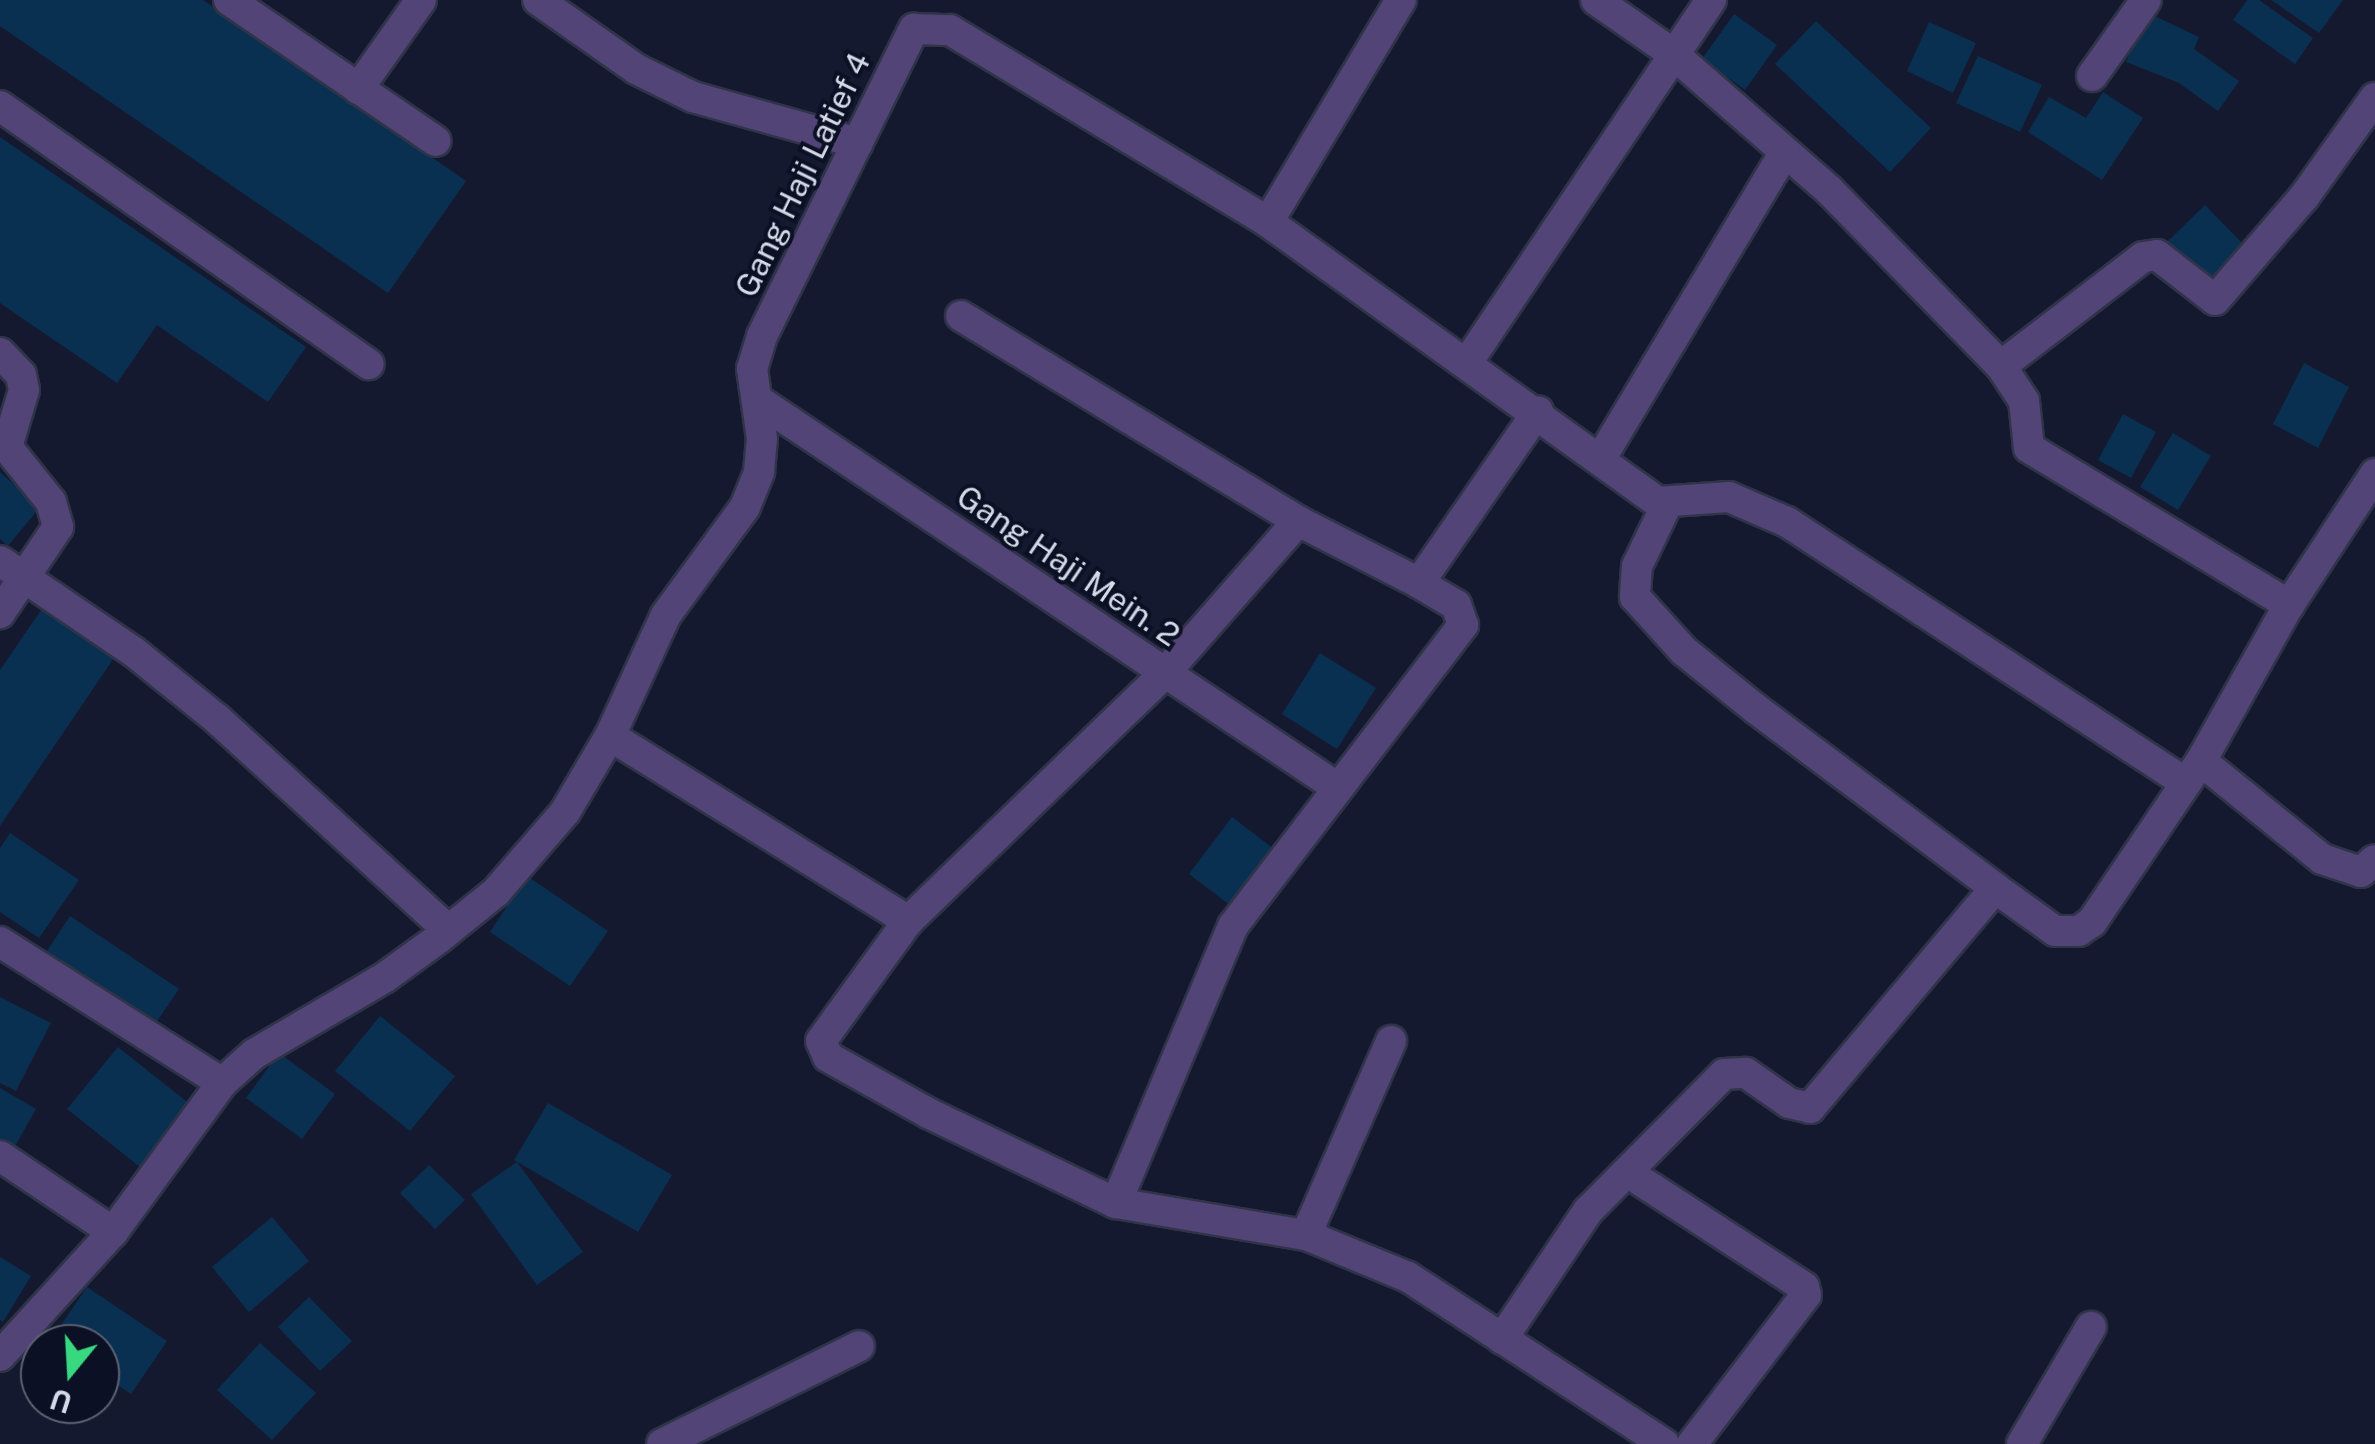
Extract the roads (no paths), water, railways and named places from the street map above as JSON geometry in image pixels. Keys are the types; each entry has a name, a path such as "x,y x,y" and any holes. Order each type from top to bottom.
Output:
{"street":[{"path":"229,0 436,142"},
{"path":"358,89 421,0"},
{"path":"538,0 636,69 693,97 858,144"},
{"name":"Gang Haji Latief 4","path":"0,1356 114,1232 222,1083 254,1054 384,978 448,930 527,859 565,812 610,736 666,616 746,507 759,472 759,401 752,370 762,336 926,0"},
{"path":"1268,222 1401,0"},
{"path":"1596,0 1672,53 1784,152 2001,366 2024,401 2029,448 2289,605"},
{"path":"1469,360 1711,0"},
{"path":"2092,76 2144,1"},
{"path":"914,29 950,30 1268,222 1469,360 1667,504 1728,498 1788,522 2192,771 2322,859 2361,872 2375,860"},
{"path":"2001,366 2143,257 2169,262 2208,299 2223,294 2375,98"},
{"path":"0,106 369,364"},
{"path":"1600,458 1784,152"},
{"path":"962,316 1298,521 1456,605 1464,624 1233,926 1116,1203"},
{"path":"0,353 21,376 24,390 6,447 58,513 58,527 12,569 0,613"},
{"name":"Gang Haji Mein. 2","path":"759,401 1338,788"},
{"path":"1419,583 1538,412"},
{"path":"1667,504 1638,566 1635,597 1684,650 1742,698 2054,931 2079,931 2092,922 2192,771 2289,605 2375,474"},
{"path":"1298,521 1164,673 908,920 826,1026 821,1042 828,1057 928,1114 1116,1203 1306,1235 1408,1277 1664,1444"},
{"path":"12,569 218,718 448,930"},
{"path":"610,736 908,920"},
{"path":"1502,1339 1588,1210 1724,1074 1746,1073 1790,1104 1810,1108 1825,1098 1995,888"},
{"path":"0,942 222,1083"},
{"path":"1306,1235 1392,1041"},
{"path":"0,1156 114,1232"},
{"path":"1627,1172 1804,1287 1806,1295 1692,1444"},
{"path":"2022,1444 2091,1326"},
{"path":"662,1444 859,1346"}]}
